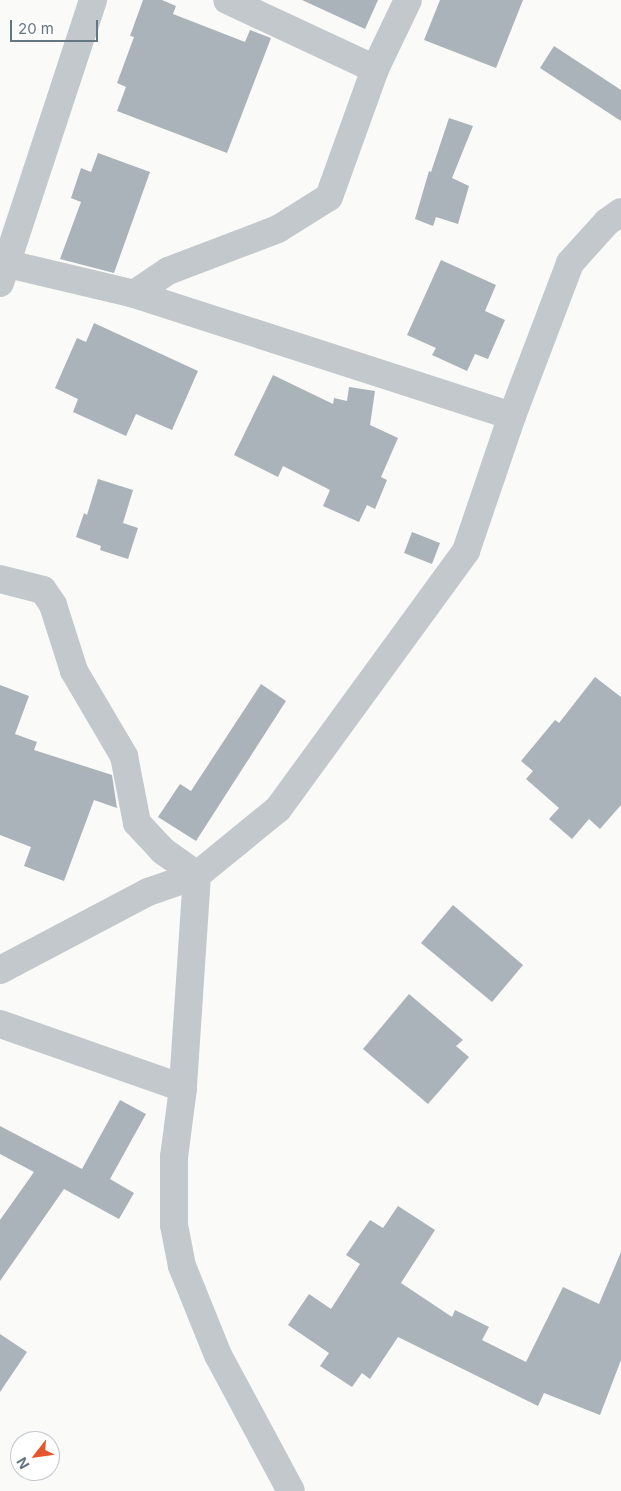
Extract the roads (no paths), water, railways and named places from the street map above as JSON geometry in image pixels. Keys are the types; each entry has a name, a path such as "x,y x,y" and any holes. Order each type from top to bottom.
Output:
{"street":[{"path":"93,0 3,270 134,294 512,416"},
{"path":"227,0 375,69"},
{"path":"134,294 168,271 278,229 328,196 375,69 408,0"},
{"path":"0,970 148,892 197,875 278,809 466,551 512,416 570,263 607,222 621,212"},
{"path":"0,579 43,590 53,605 74,671 124,756 136,823 164,851 197,875"},
{"path":"197,875 183,1088 174,1157 174,1225 182,1266 218,1355 291,1491"},
{"path":"0,1024 183,1088"}]}
